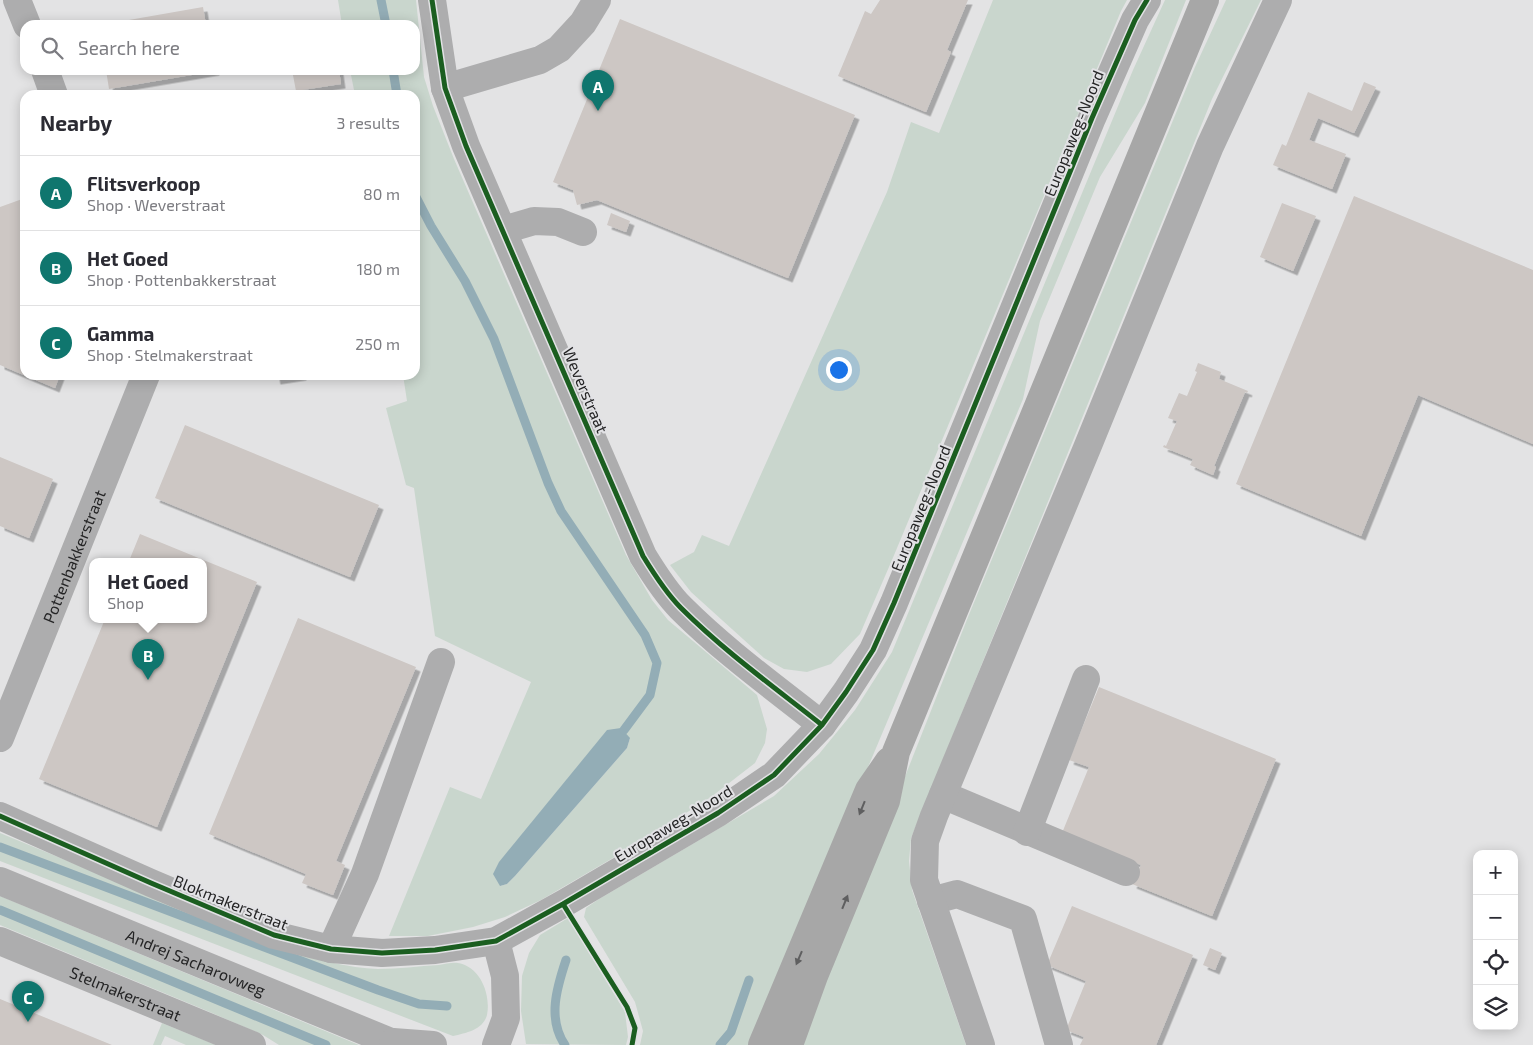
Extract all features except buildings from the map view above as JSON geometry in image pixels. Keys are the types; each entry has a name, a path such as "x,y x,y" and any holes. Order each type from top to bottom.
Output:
{"main road":[{"path":"789,1045 814,976 886,801 896,752 1205,0"},
{"path":"762,1045 869,790 896,752"}],"street":[{"path":"17,0 25,20"},
{"name":"Weverstraat","path":"432,0 446,88 466,146 643,556 651,570 680,608 730,652 822,725"},
{"path":"446,88 540,60 559,49 583,23 596,0"},
{"name":"Europaweg-Noord","path":"496,940 563,904 718,813 774,775 822,725 846,692 873,650 894,603 1092,118 1135,20 1147,0"},
{"path":"981,1045 924,880 925,841 1210,146 1278,0"},
{"path":"46,75 52,90"},
{"path":"503,230 534,221 558,222 583,232"},
{"name":"Pottenbakkerstraat","path":"0,738 144,380"},
{"path":"331,949 365,874 441,662"},
{"path":"1027,832 1086,679"},
{"path":"943,795 1027,832 1126,872"},
{"name":"Blokmakerstraat","path":"0,816 274,935 331,949 382,954 435,950 496,940"},
{"name":"Andrej Sacharovweg","path":"0,880 396,1044 433,1045"},
{"path":"931,900 957,894 1022,919 1058,1045"},
{"path":"496,940 505,976 506,1018 496,1045"},
{"name":"Stelmakerstraat","path":"0,942 252,1045"}],"shaded area":[{"path":"338,0 416,0 418,20 341,20"},
{"path":"993,0 1127,0 860,634 831,664 807,672 784,669 764,658 691,592 670,565 694,552 702,535 729,546 887,192 911,122 939,133"},
{"path":"1165,0 1186,0 1145,103 1100,177 1040,321 1023,399 751,1045 640,1045 643,1031 635,1002 584,917 586,908 774,796 819,754 855,710 892,652 1133,70"},
{"path":"1226,0 1261,0 1212,99 911,838 909,861 912,890 966,1045 799,1045 968,617 1195,67"},
{"path":"420,38 424,77 433,106 454,159 626,555 652,600 668,620 757,695 767,729 765,743 755,763 711,797 642,841 541,900 505,917 473,927 428,936 389,936 450,787 481,799 531,682 435,636 414,488 406,485 386,408 407,401 404,380 420,380 420,90 354,90 351,75 420,75","holes":["630,738 627,748 507,884 500,886"]},
{"path":"0,833 288,952 333,963 378,969 458,963 473,970 483,983 488,1007 487,1015 478,1027 453,1036 0,861"},
{"path":"0,896 359,1045 279,1045 263,1035 205,1010 0,925"},
{"path":"568,918 625,1012 628,1037 626,1045 526,1044 521,1011 522,976 529,953 540,935"},
{"path":"162,1023 216,1045 186,1045 165,1036 161,1045 153,1045"}],"water":[{"path":"621,728 630,738 627,748 515,876 507,884 500,886 493,874 499,862 607,730"}],"waterway":[{"path":"381,0 385,20"},
{"path":"394,75 396,90"},
{"path":"420,205 465,281 494,339 548,483 561,511 645,635 657,663 650,695 624,730"},
{"path":"0,847 378,990 419,1004 447,1006"},
{"path":"0,910 326,1045"},
{"path":"565,1045 556,1025 555,1003 566,960"},
{"path":"720,1045 731,1032 749,980"}],"cycle path":[{"path":"432,0 445,88 466,146 643,556 670,596 697,624 822,725"},
{"path":"0,816 274,935 331,949 382,953 435,950 496,941 718,813 774,775 822,725 873,650 894,603 1092,118 1135,20 1147,0"},
{"path":"563,904 627,1007 635,1028 632,1045"}],"place":[{"name":"Flitsverkoop","path":"598,111"},
{"name":"Het Goed","path":"148,680"},
{"name":"Gamma","path":"28,1022"}]}
